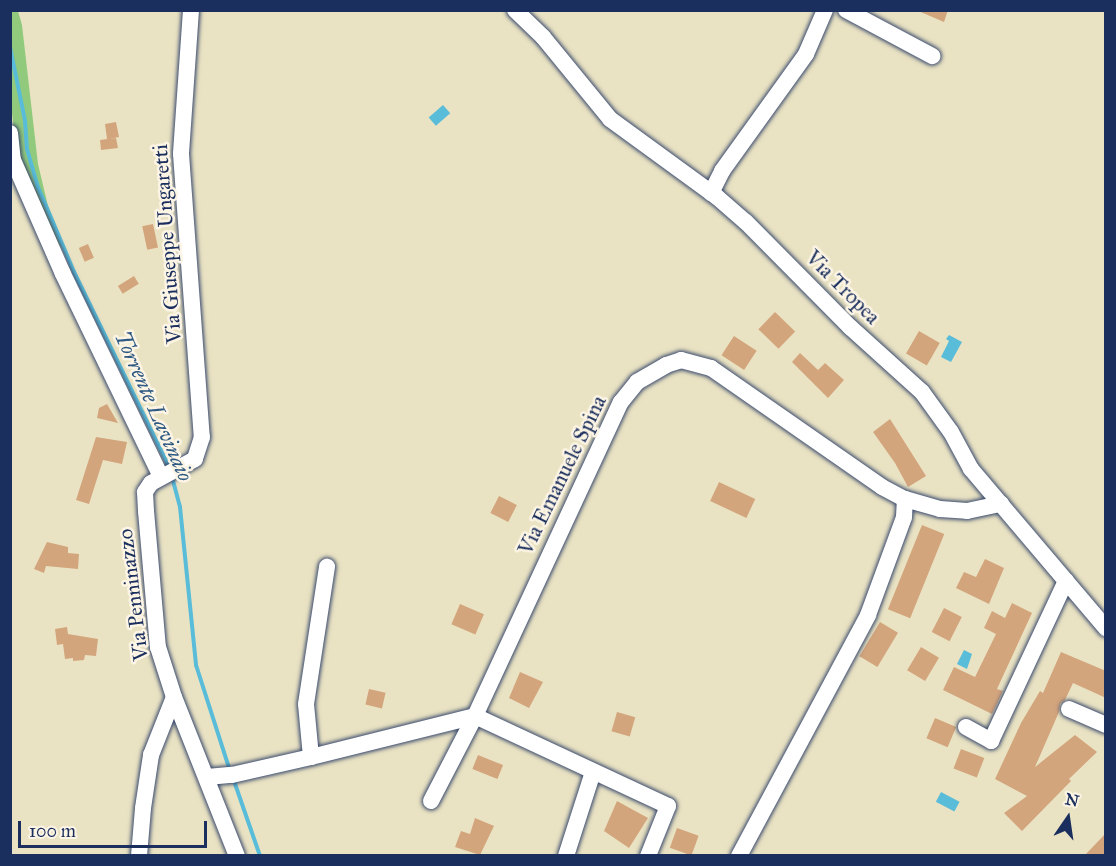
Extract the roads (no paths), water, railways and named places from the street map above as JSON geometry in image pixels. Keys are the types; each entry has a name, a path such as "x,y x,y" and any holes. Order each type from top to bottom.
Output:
{"street":[{"name":"Via Giuseppe Ungaretti","path":"163,476 195,459 200,449 202,423 181,154 191,10"},
{"name":"Via Tropea","path":"515,10 543,37 610,119 711,193 746,222 850,327 922,392 951,432 971,468 1106,628"},
{"path":"711,193 722,171 807,54 825,10"},
{"path":"846,10 932,56"},
{"path":"10,133 12,160 63,274 163,476"},
{"name":"Via Emanuele Spina","path":"431,801 475,716 607,429 621,402 637,382 652,371 681,360 711,368 882,487 905,499 940,509 967,511 1001,504"},
{"name":"Via Penninazzo","path":"163,476 151,483 145,492 158,647 174,697 237,855"},
{"path":"739,855 868,615 904,517 905,499"},
{"path":"311,757 306,704 327,567"},
{"path":"966,727 991,741 1066,581"},
{"path":"140,855 143,808 151,755 174,697"},
{"path":"1069,709 1106,725"},
{"path":"207,777 311,757 475,716 668,806 648,855"},
{"path":"566,855 593,772"}],"water":[{"path":"443,105 450,113 436,126 429,117"},
{"path":"949,335 962,342 951,362 941,357 949,341 946,339"},
{"path":"964,650 972,654 967,669 957,664"},
{"path":"941,792 960,802 954,812 936,802"}],"waterway":[{"name":"Torrente Lavinaio","path":"10,47 25,121 27,149 38,187 74,272 169,467"},
{"name":"Torrente Lavinaio","path":"172,477 180,507 196,665 230,771"},
{"name":"Torrente Lavinaio","path":"233,778 260,856"}]}
